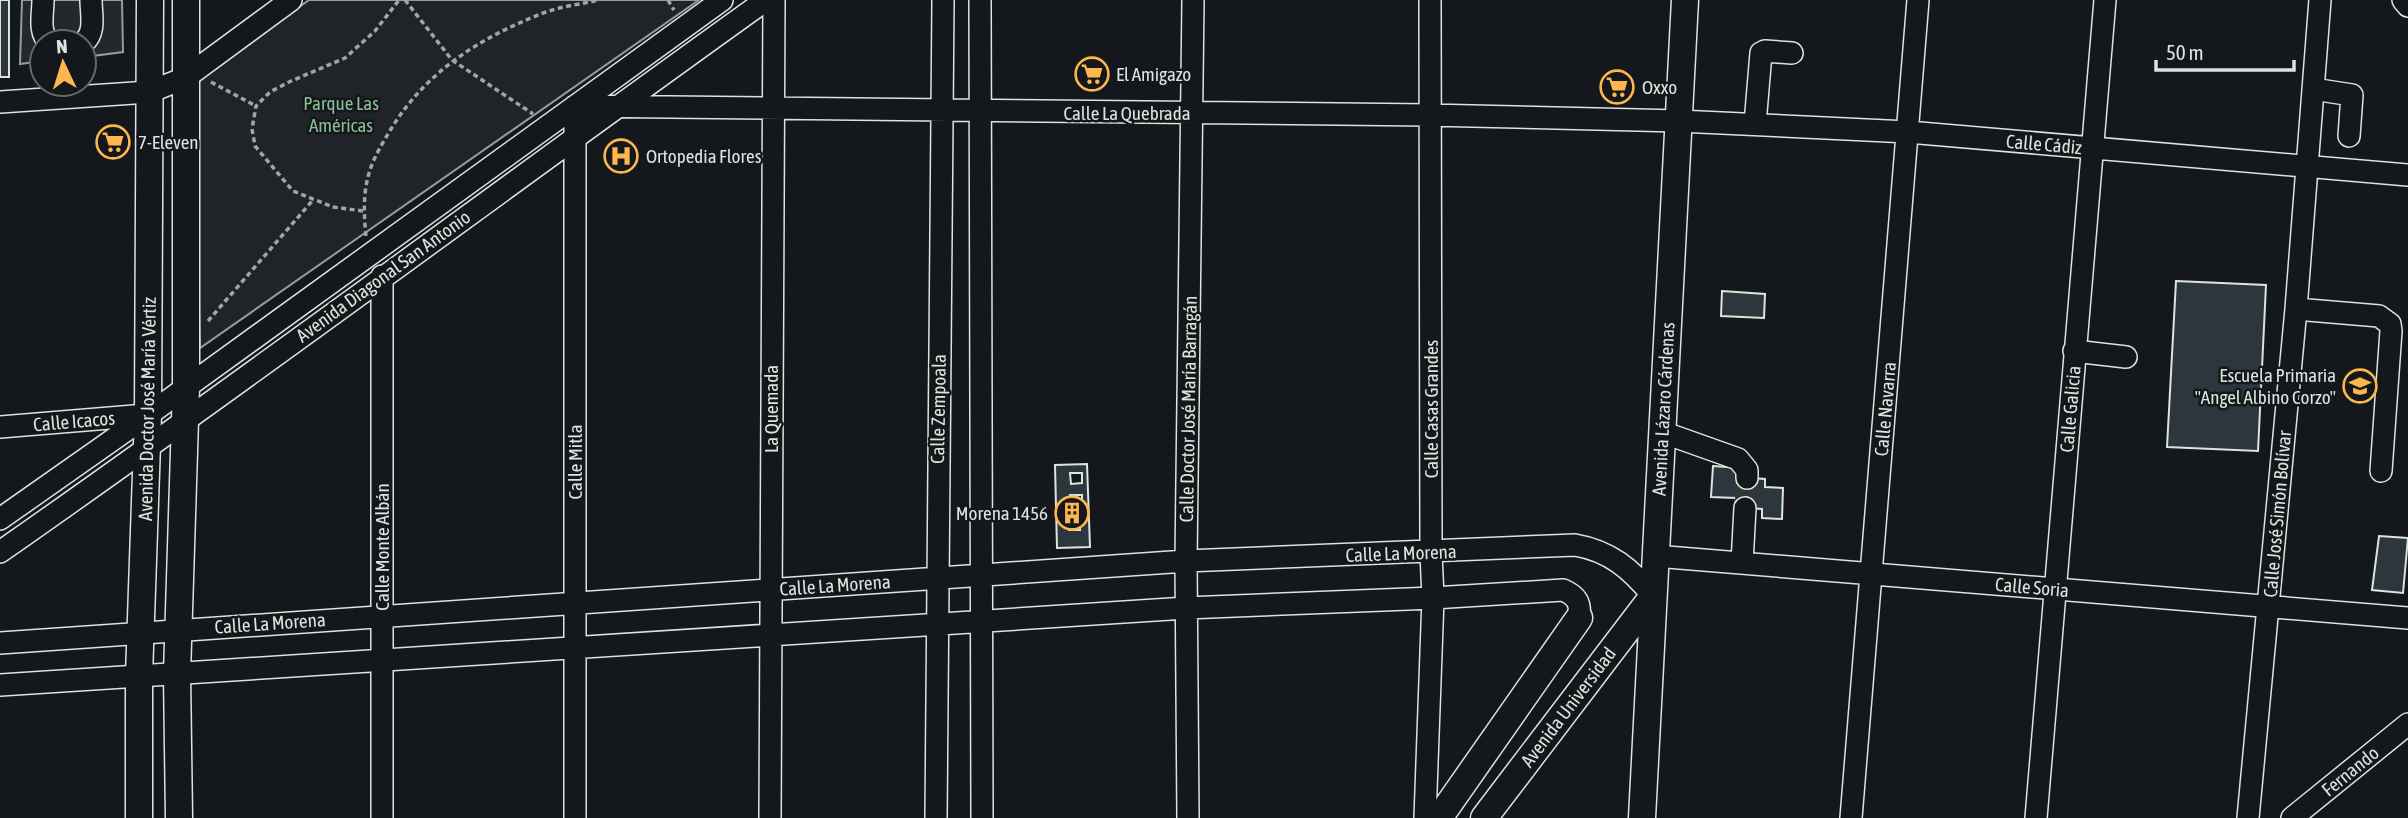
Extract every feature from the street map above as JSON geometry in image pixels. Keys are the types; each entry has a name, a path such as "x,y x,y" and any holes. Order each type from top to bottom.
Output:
{"main road":[{"name":"Avenida Doctor José María Vértiz","path":"139,818 139,676 148,415 150,0"},
{"name":"Avenida Doctor José María Vértiz","path":"179,818 177,674 186,388 189,75 186,0"},
{"name":"Avenida Lázaro Cárdenas","path":"1642,818 1685,0"},
{"name":"Avenida Universidad","path":"1484,818 1653,596"},
{"name":"Avenida Universidad","path":"1439,818 1579,618"}],"street":[{"path":"42,28 43,0"},
{"path":"91,0 92,28"},
{"path":"0,102 149,92 189,75 291,0"},
{"name":"Avenida Diagonal San Antonio","path":"0,519 186,388 722,0"},
{"name":"Avenida Diagonal San Antonio","path":"0,552 147,449 766,0"},
{"name":"La Quemada","path":"770,818 774,0"},
{"name":"Calle Zempoala","path":"936,818 943,0"},
{"path":"981,0 982,818"},
{"name":"Calle Doctor José María Barragán","path":"1188,818 1186,561 1193,0"},
{"name":"Calle Casas Grandes","path":"1425,818 1433,598 1430,0"},
{"name":"Calle Navarra","path":"1851,818 1918,0"},
{"name":"Calle Galicia","path":"2036,818 2105,0"},
{"name":"Calle José Simón Bolívar","path":"2248,818 2296,309 2320,0"},
{"path":"2403,0 2408,6"},
{"path":"1755,124 1761,53 1792,53"},
{"path":"2313,89 2352,95 2349,135"},
{"name":"Calle La Quebrada","path":"575,106 1429,115 1679,121"},
{"name":"Calle Mitla","path":"575,106 575,818"},
{"name":"Calle Cádiz","path":"1679,121 1908,132 2408,175"},
{"name":"Calle Monte Albán","path":"382,276 382,818"},
{"path":"2296,309 2379,316 2390,324 2381,471"},
{"path":"2074,351 2126,357"},
{"name":"Calle Icacos","path":"0,428 148,415"},
{"path":"1662,432 1738,459 1746,470 1747,478"},
{"path":"1742,563 1745,508"},
{"name":"Calle La Morena","path":"0,643 1186,561 1575,545 1593,548 1611,556 1626,566 1653,596"},
{"name":"Calle Soria","path":"1655,556 2408,618"},
{"path":"0,685 1186,608 1563,590 1574,595 1580,605 1579,618"},
{"name":"Fernando","path":"2292,818 2408,724"}],"path":[{"path":"364,211 332,207 293,191 255,146 252,129 256,106 270,92 345,58 375,31 399,0"},
{"path":"405,0 452,60 550,125"},
{"path":"368,256 364,211 367,178 380,145 412,98 452,60 481,41 548,11 599,0"},
{"path":"189,75 256,106"},
{"path":"186,346 314,199"}],"green space":[{"name":"Parque Las Américas","path":"309,0 699,0 200,348 194,82"}],"shaded area":[{"path":"22,0 122,0 123,52 98,55 98,28 28,28 28,63 20,64"}],"building":[{"path":"0,0 9,0 9,77 0,77"},
{"path":"2176,281 2266,285 2258,451 2167,447"},
{"path":"1722,291 1765,294 1764,318 1721,316"},
{"name":"Morena 1456","path":"1087,464 1090,547 1057,548 1055,465","holes":["1070,473 1082,473 1082,483 1071,484","1070,495 1082,495 1082,505 1070,505","1069,520 1080,520 1080,530 1069,530"]},
{"path":"1713,466 1741,468 1740,477 1765,479 1765,487 1783,488 1782,519 1762,518 1762,509 1735,507 1736,498 1711,497"},
{"path":"2379,536 2408,538 2403,593 2372,590"}],"tunnel":[{"path":"1745,508 1747,478"}],"place":[{"name":"El Amigazo","path":"1092,74"},
{"name":"Oxxo","path":"1617,87"},
{"name":"7-Eleven","path":"113,142"},
{"name":"Ortopedia Flores","path":"621,156"},
{"name":"Escuela Primaria \"Angel Albino Corzo\"","path":"2360,386"},
{"name":"Morena 1456","path":"1072,513"}]}
